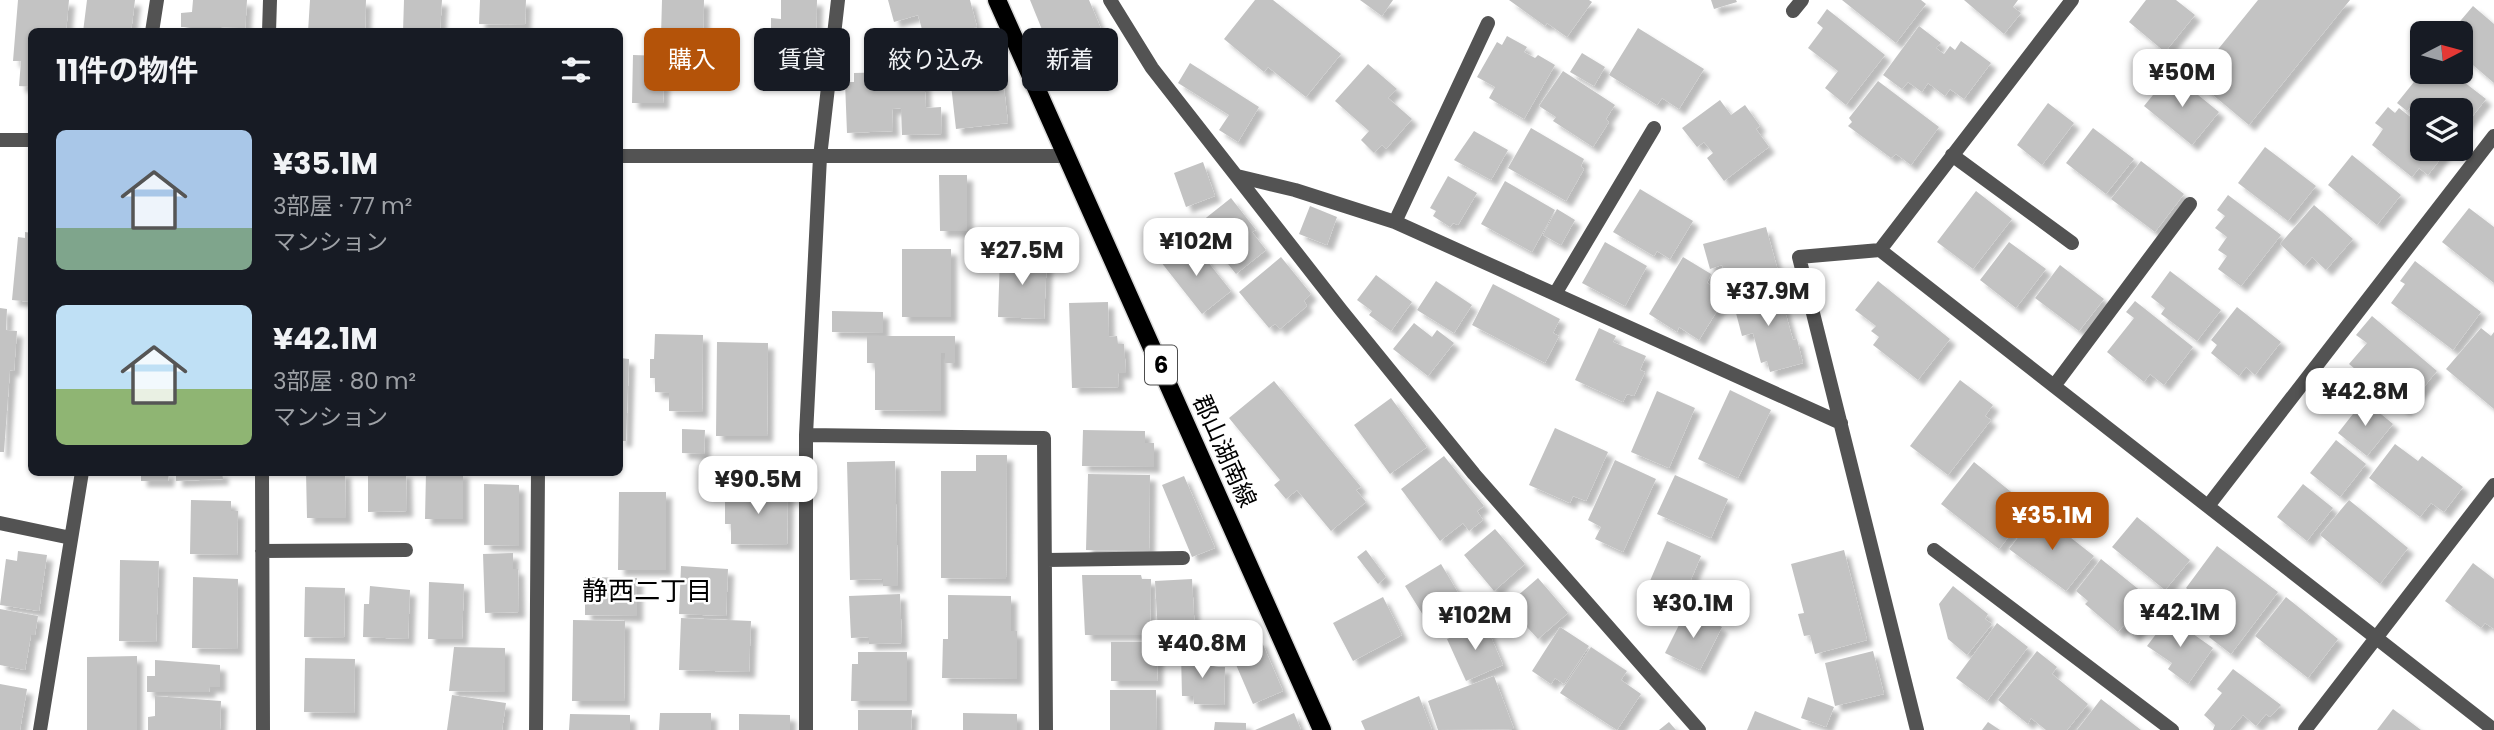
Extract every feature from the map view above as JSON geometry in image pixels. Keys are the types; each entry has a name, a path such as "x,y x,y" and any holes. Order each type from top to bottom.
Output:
{"main road":[{"name":"郡山湖南線","path":"997,0 1322,730"}],"street":[{"path":"153,28 157,0"},
{"path":"269,28 270,0"},
{"path":"806,730 806,435 820,156 838,0"},
{"path":"1110,0 1152,68 1474,474 1699,730"},
{"path":"1880,250 2072,0"},
{"path":"1395,222 1488,23"},
{"path":"1555,294 1654,128"},
{"path":"2208,506 2494,136"},
{"path":"0,140 28,140"},
{"path":"1952,155 2072,243"},
{"path":"623,156 1068,156"},
{"path":"1237,176 1295,190 1395,222 1841,423"},
{"path":"2054,386 2190,204"},
{"path":"1917,730 1799,257 1880,250 2494,730"},
{"path":"806,435 1044,438 1047,560 1046,730"},
{"path":"40,730 81,476"},
{"path":"262,476 263,730"},
{"path":"536,730 538,476"},
{"path":"2305,730 2494,485"},
{"path":"0,523 71,538"},
{"path":"262,551 407,550"},
{"path":"1934,550 2172,730"},
{"path":"1047,560 1183,558"}],"building":[{"path":"18,0 69,0 66,28 28,28 28,87 19,86 21,61 13,61"},
{"path":"87,0 135,0 132,28 84,28"},
{"path":"193,0 247,0 245,28 181,27 181,13 192,12"},
{"path":"310,0 366,0 365,28 308,28"},
{"path":"404,0 442,0 440,28 403,28"},
{"path":"480,0 526,0 525,25 479,24"},
{"path":"662,0 704,0 703,28 661,28"},
{"path":"781,0 817,0 816,28 771,28 771,18 781,19"},
{"path":"888,0 970,0 977,27 922,28 918,15 894,22"},
{"path":"1030,0 1089,0 1101,28 1041,28"},
{"path":"1255,0 1273,0 1341,54 1306,97 1268,67 1264,72 1224,39"},
{"path":"1360,0 1393,0 1382,16"},
{"path":"1509,0 1592,2 1567,37 1547,23 1545,26"},
{"path":"1711,0 1736,0 1737,2 1714,9"},
{"path":"1842,0 1921,0 1926,4 1896,43"},
{"path":"1964,0 2018,0 2013,7 2021,13 2004,34"},
{"path":"2146,0 2176,0 2195,15 2165,52 2129,22"},
{"path":"2258,0 2350,0 2249,125 2194,79"},
{"path":"2473,6 2494,24 2494,83 2473,65 2473,21 2460,21"},
{"path":"1827,9 1885,55 1846,105 1825,88 1838,71 1808,48 1823,28 1817,23"},
{"path":"1919,26 1941,43 1936,48 1944,54 1950,46 1955,50 1961,41 1991,63 1964,99 1950,89 1945,96 1928,83 1922,92 1908,82 1902,89 1883,75"},
{"path":"1638,28 1704,69 1679,109 1662,98 1657,105 1609,75"},
{"path":"1507,36 1527,47 1524,52 1535,58 1538,55 1555,65 1524,119 1489,98 1495,87 1477,77 1497,42 1502,45"},
{"path":"1582,53 1605,67 1594,86 1570,72"},
{"path":"633,55 644,55 644,91 664,91 663,103 632,103"},
{"path":"1190,63 1259,107 1238,142 1219,130 1229,115 1178,83"},
{"path":"1368,64 1397,89 1388,98 1412,119 1386,149 1382,145 1374,153 1361,140 1369,131 1335,101"},
{"path":"1563,71 1615,105 1606,119 1609,122 1593,147 1553,121 1556,117 1539,106"},
{"path":"854,73 864,73 864,91 925,91 926,108 941,107 942,134 902,135 901,108 892,109 893,131 847,133 845,91 850,91"},
{"path":"2171,73 2219,112 2192,145 2144,106"},
{"path":"1878,81 1939,127 1911,165 1896,154 1891,158 1848,126 1852,122 1849,118"},
{"path":"2412,84 2467,84 2486,99 2473,116 2473,98 2410,98 2410,107 2407,111 2397,103"},
{"path":"952,91 1004,91 1008,123 956,129"},
{"path":"1720,100 1731,115 1745,105 1760,126 1756,129 1769,147 1724,181 1707,158 1713,153 1704,142 1697,147 1682,128"},
{"path":"2048,103 2074,123 2042,165 2017,145"},
{"path":"2388,107 2395,113 2399,108 2410,117 2410,161 2439,161 2428,175 2419,168 2412,177 2372,145 2383,129 2375,123"},
{"path":"1531,128 1584,159 1581,166 1584,169 1566,201 1508,168"},
{"path":"2093,128 2134,159 2106,194 2066,163"},
{"path":"1474,131 1508,150 1491,180 1454,160"},
{"path":"2265,147 2316,186 2288,221 2238,183"},
{"path":"2352,155 2401,195 2377,225 2328,185"},
{"path":"2141,161 2184,194 2155,232 2111,199"},
{"path":"1203,162 1215,196 1186,207 1174,173"},
{"path":"939,175 967,175 967,231 940,231"},
{"path":"1448,176 1477,193 1458,225 1453,223 1450,227 1433,216 1436,211 1430,208"},
{"path":"1505,181 1555,210 1532,252 1481,224"},
{"path":"1640,189 1693,221 1670,259 1657,251 1654,256 1613,232"},
{"path":"1976,191 2012,219 1973,269 1937,242"},
{"path":"2228,195 2281,235 2241,286 2218,269 2227,256 2218,250 2227,237 2215,228 2225,216 2217,210"},
{"path":"1231,198 1256,230 1252,232 1266,250 1236,274 1197,225"},
{"path":"2314,205 2353,239 2326,270 2312,257 2304,266 2280,244"},
{"path":"1310,206 1337,217 1327,245 1299,234"},
{"path":"2469,208 2494,227 2494,283 2442,242"},
{"path":"1557,209 1575,220 1561,245 1543,235"},
{"path":"1766,227 1778,271 1728,285 1722,265 1710,269 1703,244"},
{"path":"25,232 28,232 28,302 12,300 18,237 25,238"},
{"path":"1605,242 1647,266 1625,306 1582,283"},
{"path":"2009,242 2046,269 2016,308 1980,280"},
{"path":"1182,245 1192,258 1200,252 1231,291 1202,314 1161,262"},
{"path":"902,249 951,249 951,317 902,317"},
{"path":"1000,256 1047,258 1044,319 998,317"},
{"path":"1281,257 1311,294 1304,301 1307,306 1280,329 1275,324 1269,328 1239,292"},
{"path":"1683,257 1711,274 1707,283 1727,295 1699,340 1679,327 1677,332 1649,314"},
{"path":"2415,261 2481,312 2453,350 2391,303 2405,284 2400,281"},
{"path":"2060,265 2104,299 2079,331 2035,298"},
{"path":"2170,271 2221,310 2197,341 2161,314 2165,308 2151,297"},
{"path":"1376,275 1412,302 1391,331 1369,315 1372,311 1357,300"},
{"path":"1436,281 1472,305 1454,333 1417,310"},
{"path":"1878,281 1950,339 1918,380 1873,345 1879,337 1871,331 1876,326 1855,310"},
{"path":"1493,284 1560,319 1553,333 1559,336 1545,363 1472,325"},
{"path":"1778,286 1793,340 1797,339 1803,363 1770,372 1767,361 1761,363 1753,333 1742,336 1732,298"},
{"path":"2135,301 2193,347 2164,385 2150,374 2144,382 2107,352 2134,318 2126,312"},
{"path":"1108,302 1109,337 1117,336 1118,344 1124,344 1126,373 1118,373 1119,387 1072,388 1069,303"},
{"path":"2237,307 2281,342 2255,375 2246,367 2239,376 2211,353 2217,345 2211,340"},
{"path":"0,308 7,309 6,330 17,331 14,371 10,370 4,452 0,452"},
{"path":"832,311 883,312 883,333 832,332"},
{"path":"2372,316 2437,371 2405,410 2349,364 2367,343 2356,335"},
{"path":"1414,323 1432,337 1437,330 1454,343 1428,376 1393,349"},
{"path":"1599,328 1616,336 1613,342 1646,356 1640,370 1645,372 1634,396 1627,394 1623,402 1575,380"},
{"path":"2481,328 2491,336 2494,332 2494,409 2446,369"},
{"path":"655,334 703,335 702,412 669,411 669,393 655,392 655,378 650,378 650,359 654,359"},
{"path":"867,336 955,336 955,363 945,363 945,353 941,353 941,411 875,410 875,363 867,363"},
{"path":"717,342 768,343 767,436 716,436"},
{"path":"623,358 629,359 626,441 623,441"},
{"path":"1960,380 1993,405 1985,416 1991,420 1948,475 1910,446"},
{"path":"1274,381 1361,487 1356,490 1366,502 1331,531 1297,490 1286,499 1274,485 1280,480 1229,418"},
{"path":"1730,390 1771,410 1738,478 1698,459"},
{"path":"1657,391 1695,408 1669,468 1631,452"},
{"path":"1391,398 1427,447 1390,474 1354,425"},
{"path":"2364,400 2393,424 2367,456 2338,433"},
{"path":"1555,428 1608,452 1586,501 1573,496 1570,503 1529,485"},
{"path":"682,429 705,430 704,454 682,453"},
{"path":"1083,430 1145,431 1145,443 1154,443 1154,467 1082,466"},
{"path":"2336,440 2366,464 2340,497 2310,473"},
{"path":"2395,444 2418,461 2422,456 2463,487 2444,512 2431,503 2420,517 2369,478"},
{"path":"976,455 1007,455 1006,579 941,578 941,471 976,471"},
{"path":"1444,456 1484,506 1477,511 1483,520 1469,531 1463,523 1440,541 1401,489"},
{"path":"1615,460 1656,479 1623,552 1595,539 1601,527 1588,520"},
{"path":"895,461 898,586 883,586 883,579 850,580 847,462"},
{"path":"1974,462 2031,508 1999,549 1941,504"},
{"path":"1088,474 1150,475 1149,551 1086,550"},
{"path":"1675,475 1728,499 1711,538 1657,514"},
{"path":"141,476 169,476 168,481 141,481"},
{"path":"176,476 223,476 223,479 176,481"},
{"path":"306,476 345,476 346,518 307,518"},
{"path":"368,476 406,476 407,511 368,512"},
{"path":"426,476 463,476 463,519 425,519"},
{"path":"1184,476 1215,548 1192,557 1162,485"},
{"path":"484,484 519,485 519,546 484,545"},
{"path":"2303,484 2333,508 2307,541 2277,517"},
{"path":"746,488 788,489 787,545 731,544 731,524 725,524 725,491 747,491"},
{"path":"619,492 666,492 666,570 618,570"},
{"path":"191,500 231,501 231,511 238,511 237,555 190,554"},
{"path":"2349,500 2408,548 2380,584 2320,535"},
{"path":"2038,512 2094,556 2066,591 2009,549"},
{"path":"2137,517 2190,560 2165,590 2112,547"},
{"path":"1495,529 1525,564 1494,591 1464,555"},
{"path":"1667,541 1701,556 1678,610 1644,595"},
{"path":"2217,546 2278,592 2231,654 2209,637 2224,617 2186,588"},
{"path":"1366,550 1386,577 1378,584 1357,557"},
{"path":"1844,550 1867,640 1815,654 1810,635 1804,636 1798,614 1804,613 1791,564"},
{"path":"18,551 47,555 39,611 0,605 6,559 17,561"},
{"path":"513,553 513,569 518,569 519,612 485,613 483,554"},
{"path":"2101,559 2163,609 2154,621 2149,617 2134,636 2123,626 2118,632 2085,604 2088,601 2076,591"},
{"path":"120,560 159,561 156,642 119,641"},
{"path":"2473,563 2494,579 2494,629 2485,623 2481,628 2445,601"},
{"path":"1441,564 1463,601 1428,623 1405,586"},
{"path":"681,566 728,569 726,616 679,614"},
{"path":"1082,575 1141,575 1142,579 1151,579 1150,635 1085,635"},
{"path":"193,577 238,579 237,649 192,648"},
{"path":"585,577 637,578 637,616 585,615"},
{"path":"1538,578 1568,613 1538,639 1507,605"},
{"path":"1192,579 1195,633 1158,634 1155,581"},
{"path":"429,582 464,584 462,639 428,639"},
{"path":"370,586 410,590 408,639 363,637 364,604 369,604"},
{"path":"1953,586 1988,614 1985,619 1992,624 1967,655 1948,639 1939,604"},
{"path":"305,587 345,588 344,638 304,637"},
{"path":"900,594 902,643 869,644 869,637 851,638 849,596"},
{"path":"948,595 1011,596 1011,631 1017,631 1017,679 942,678 943,639 948,639"},
{"path":"1383,597 1402,635 1353,661 1333,623"},
{"path":"2286,597 2338,639 2308,678 2255,636"},
{"path":"0,609 38,616 35,635 31,635 25,670 0,665"},
{"path":"1687,609 1722,627 1700,670 1665,653"},
{"path":"2169,617 2213,648 2188,684 2168,669 2172,663 2147,646"},
{"path":"681,618 751,621 749,672 679,670"},
{"path":"573,620 625,621 624,701 572,701"},
{"path":"1485,623 1503,665 1466,681 1447,639"},
{"path":"1997,623 2028,647 1987,701 1956,678"},
{"path":"1560,627 1589,646 1564,684 1555,678 1551,684 1532,671"},
{"path":"1261,640 1283,691 1253,704 1231,653"},
{"path":"1111,642 1158,642 1157,681 1111,681"},
{"path":"454,647 505,648 505,692 449,691"},
{"path":"1591,647 1627,671 1621,680 1641,694 1617,730 1560,693"},
{"path":"1873,651 1884,694 1835,706 1825,663"},
{"path":"2037,651 2057,667 2052,674 2088,704 2067,730 2046,730 2031,718 2028,724 1998,700"},
{"path":"858,652 907,652 907,701 851,701 852,664 858,664"},
{"path":"1181,653 1209,654 1209,667 1225,667 1224,705 1194,704 1193,696 1182,696"},
{"path":"137,656 137,730 87,730 87,657"},
{"path":"305,658 355,659 354,713 304,712"},
{"path":"155,660 220,665 220,687 210,687 209,692 147,692 147,676 155,676"},
{"path":"2233,669 2281,705 2270,717 2266,714 2256,726 2243,715 2230,730 2213,730 2215,725 2204,715 2222,693 2217,689"},
{"path":"1494,676 1514,729 1438,730 1428,701"},
{"path":"0,684 27,689 20,730 0,730"},
{"path":"1110,690 1156,690 1157,730 1110,730"},
{"path":"452,695 506,703 502,730 447,730"},
{"path":"155,696 221,701 220,730 148,730 148,717 155,716"},
{"path":"1419,696 1432,730 1365,730 1361,721"},
{"path":"1808,697 1834,707 1826,727 1801,718"},
{"path":"2101,699 2141,730 2077,730"},
{"path":"2393,709 2421,730 2377,730"},
{"path":"858,710 912,710 911,730 858,730"},
{"path":"1755,711 1802,730 1747,730"},
{"path":"660,713 711,713 711,730 659,730"},
{"path":"963,713 1017,714 1017,730 963,730"},
{"path":"1294,713 1301,730 1255,730"},
{"path":"570,714 630,715 630,730 569,730"},
{"path":"739,714 790,715 790,730 739,730"},
{"path":"1215,722 1246,723 1246,730 1214,730"},
{"path":"1669,722 1676,730 1659,730"},
{"path":"1988,722 2000,730 1982,730"}],"district":[{"name":"静西二丁目","path":"647,591"}]}
